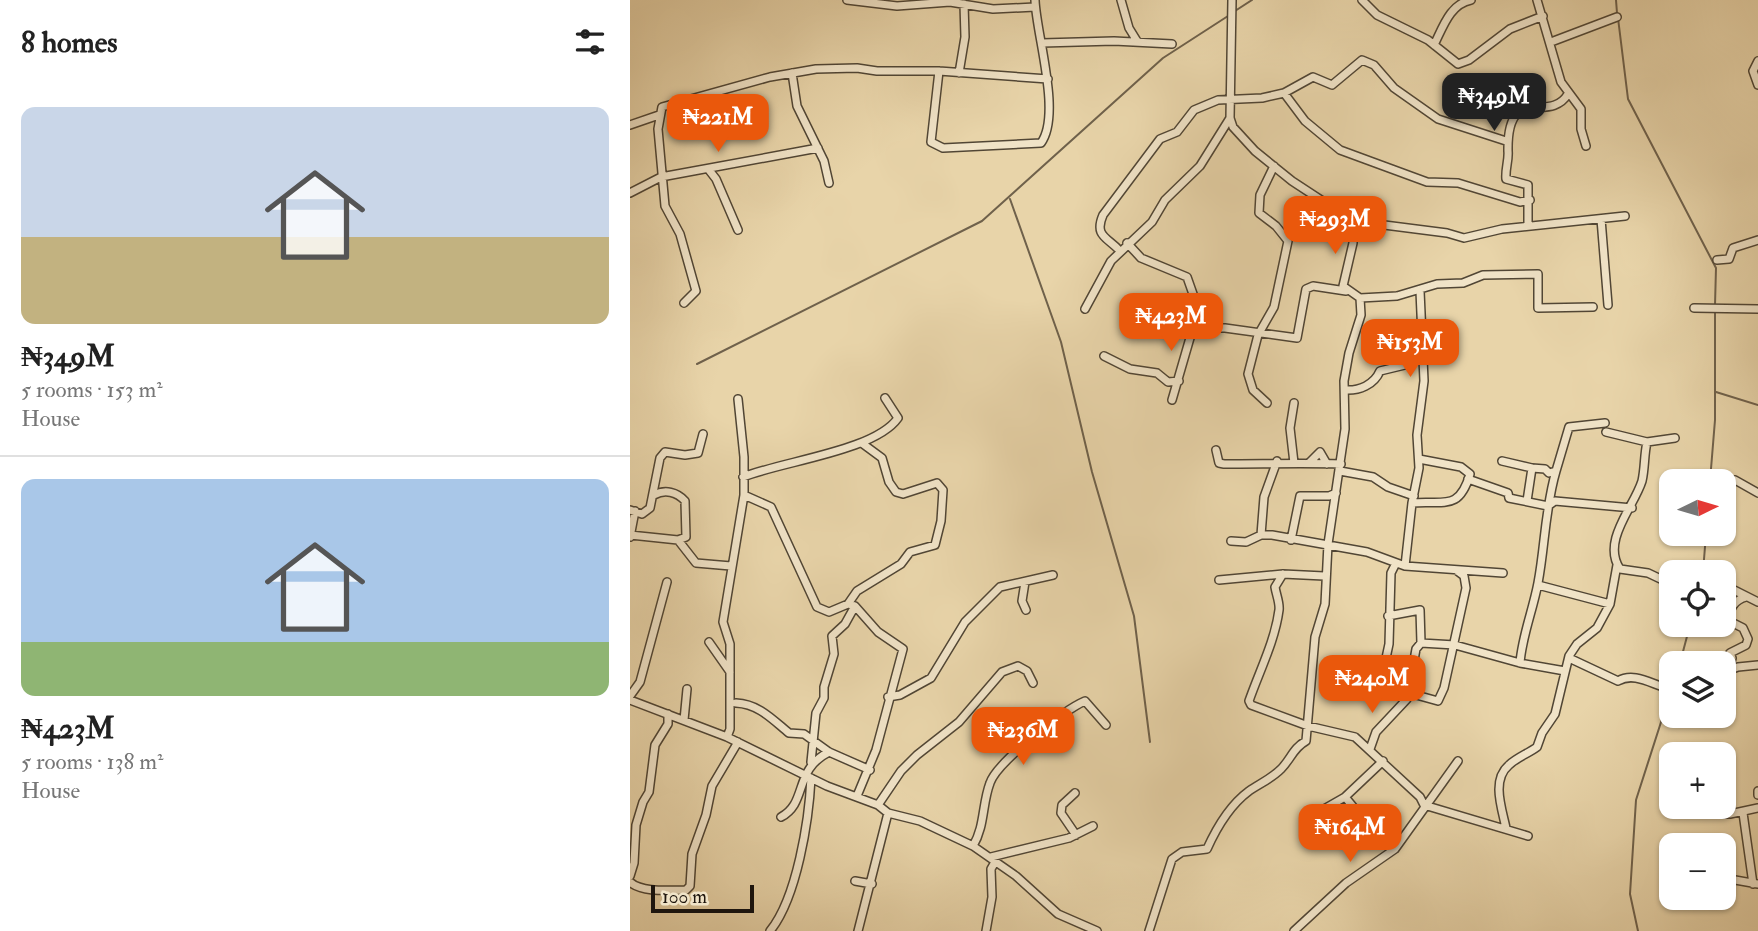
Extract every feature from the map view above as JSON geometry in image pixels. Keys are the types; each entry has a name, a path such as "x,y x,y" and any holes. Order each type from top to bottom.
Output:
{"street":[{"path":"847,0 897,6 941,2 993,9 1035,3 1048,79 1045,134 1041,143 943,148 931,142 939,71"},
{"path":"1121,0 1129,28 1137,41"},
{"path":"1232,0 1230,118 1233,127 1255,151 1274,166 1353,220 1447,233 1464,238 1528,226 1625,216"},
{"path":"1362,0 1377,15 1434,45 1462,64 1510,29 1543,16"},
{"path":"1434,45 1449,14 1457,6 1472,0"},
{"path":"1537,0 1551,42 1560,82 1581,109 1580,130 1586,146"},
{"path":"960,73 965,37 964,4"},
{"path":"1551,42 1617,18"},
{"path":"1042,43 1137,41 1172,44"},
{"path":"1119,250 1101,234 1098,225 1125,183 1160,139 1177,132 1194,110 1218,100 1284,93 1313,77 1332,85 1362,60 1374,65 1394,88 1438,119 1506,141"},
{"path":"1758,61 1753,71 1758,85"},
{"path":"684,303 696,291 680,234 665,206 661,177 664,169 657,129 662,107 792,74 835,67 1048,79"},
{"path":"792,74 803,124 818,148 829,183"},
{"path":"1284,93 1305,121 1340,150 1427,182 1458,183 1520,202 1530,201"},
{"path":"1528,226 1528,185 1506,179 1506,141 1515,114 1564,100 1568,94"},
{"path":"630,125 659,115"},
{"path":"1085,309 1119,250 1152,222 1165,200 1200,166 1230,118"},
{"path":"630,193 661,177 818,148"},
{"path":"1267,403 1253,390 1248,374 1258,335 1274,307 1287,246 1284,234 1259,213 1260,195 1274,166"},
{"path":"709,170 716,179 738,230"},
{"path":"1601,219 1608,305"},
{"path":"1347,291 1343,280 1353,243 1353,220"},
{"path":"1717,260 1729,259 1733,247 1758,240"},
{"path":"1127,243 1141,258 1187,277 1193,294 1191,312 1198,326"},
{"path":"1172,400 1192,331 1198,326 1297,338 1306,289 1313,286 1347,291 1360,298 1397,296 1437,284 1463,284 1483,275 1538,274 1538,308 1592,307"},
{"path":"1405,566 1419,459 1417,435 1424,381 1420,291"},
{"path":"1149,931 1172,859 1182,852 1207,849 1215,831 1237,801 1283,767 1296,747 1306,741 1307,704 1315,637 1325,604 1324,576 1341,468 1349,353 1362,315 1360,298"},
{"path":"1694,308 1758,309"},
{"path":"1345,390 1359,391 1378,377 1380,371 1409,364 1421,354"},
{"path":"1104,356 1130,369 1157,373 1168,382 1178,382"},
{"path":"743,477 783,463 863,444 876,437 898,418 886,398"},
{"path":"727,737 730,729 730,644 723,622 729,600 731,566 744,495 744,457 738,399"},
{"path":"1294,403 1290,428 1291,457 1294,463"},
{"path":"1520,663 1521,646 1538,585 1548,506 1569,427 1605,423"},
{"path":"1606,432 1647,442 1675,438"},
{"path":"654,496 662,491 680,495 685,501 685,537 678,540 630,536 632,511 647,513 654,496 660,458 665,452 685,455 698,453 704,434"},
{"path":"1506,828 1498,794 1502,773 1510,763 1537,747 1542,733 1553,722 1569,658 1577,644 1597,628 1609,604 1617,565 1615,548 1618,530 1632,508 1645,466 1647,442"},
{"path":"781,817 794,808 808,776 816,713 824,698 824,687 834,654 832,636 845,624 857,591 892,570 910,552 935,545 942,521 943,490 937,484 903,494 895,492 882,458 863,444"},
{"path":"1216,450 1219,463 1224,464 1277,461 1327,464 1373,477 1413,499 1453,502 1462,494 1470,474 1461,467 1419,459"},
{"path":"1309,463 1320,452 1327,464"},
{"path":"1261,535 1264,496 1277,461"},
{"path":"1502,461 1545,469 1549,473 1556,471"},
{"path":"1527,501 1532,468"},
{"path":"1468,479 1508,493 1509,498 1548,506 1555,501 1632,508"},
{"path":"1736,481 1758,493"},
{"path":"1291,540 1300,496 1321,497 1336,493"},
{"path":"744,495 771,507 817,607 829,612 851,605"},
{"path":"1231,541 1246,542 1261,535 1367,552 1405,566 1503,573"},
{"path":"678,540 696,562 731,566"},
{"path":"1396,563 1391,573 1389,644 1382,677 1407,696 1438,701 1455,645 1466,588 1464,576 1455,570"},
{"path":"1617,565 1620,569 1648,573 1659,578"},
{"path":"1219,580 1283,574 1324,576"},
{"path":"1283,574 1275,587 1279,609 1271,643 1248,701 1251,705 1308,726 1348,734 1383,761 1424,805 1528,836"},
{"path":"888,697 901,695 931,678 965,622 996,590 1053,575"},
{"path":"667,582 640,682 630,698 727,737 808,776 878,805 888,813 920,821 973,846 1016,876 1074,928 1097,931"},
{"path":"1025,582 1022,601 1026,610"},
{"path":"1538,585 1609,604"},
{"path":"1736,592 1758,602"},
{"path":"1734,651 1746,645 1748,639 1743,628 1727,620 1729,609 1740,598 1746,597"},
{"path":"851,605 878,632 903,649 870,770 857,796"},
{"path":"1370,749 1376,732 1407,696 1416,649 1422,643 1420,610 1388,616"},
{"path":"709,642 731,674"},
{"path":"1422,643 1455,645 1520,663 1565,671"},
{"path":"1569,658 1618,681 1623,677 1659,684"},
{"path":"1736,669 1758,665"},
{"path":"878,805 901,771 959,722 978,696 1002,672 1018,666 1027,671 1034,682"},
{"path":"684,720 687,689"},
{"path":"973,846 980,835 992,778 1029,738 1085,701 1106,725"},
{"path":"736,703 750,705 770,715 789,733 804,734 829,752 870,770"},
{"path":"630,876 634,863 636,825 649,792 655,745 668,724 668,713"},
{"path":"630,882 637,887 655,889 686,890 690,886 692,854 706,815 712,786 738,742"},
{"path":"811,762 829,752"},
{"path":"1317,813 1345,797 1383,761"},
{"path":"1294,931 1346,883 1395,849 1420,819 1424,805 1458,761"},
{"path":"770,931 780,919 792,889 810,811 808,776"},
{"path":"1075,793 1062,805 1061,813 1076,835"},
{"path":"1345,797 1364,820"},
{"path":"1736,813 1758,808"},
{"path":"858,931 888,813"},
{"path":"1736,880 1756,884 1743,813"},
{"path":"993,859 1076,835 1093,826"},
{"path":"986,931 992,897 993,859"},
{"path":"855,881 872,884"}],"waterway":[{"path":"1235,11 1252,0"},
{"path":"1616,0 1617,13"},
{"path":"697,364 982,221 1163,58 1228,16"},
{"path":"1618,18 1628,99 1716,268 1715,305"},
{"path":"1010,199 1061,342 1092,472 1134,616 1150,742"},
{"path":"1711,469 1715,420 1715,311"},
{"path":"1716,392 1758,405"},
{"path":"1704,560 1705,546"},
{"path":"1683,651 1687,637"},
{"path":"1638,931 1630,894 1636,800 1659,728"}]}
